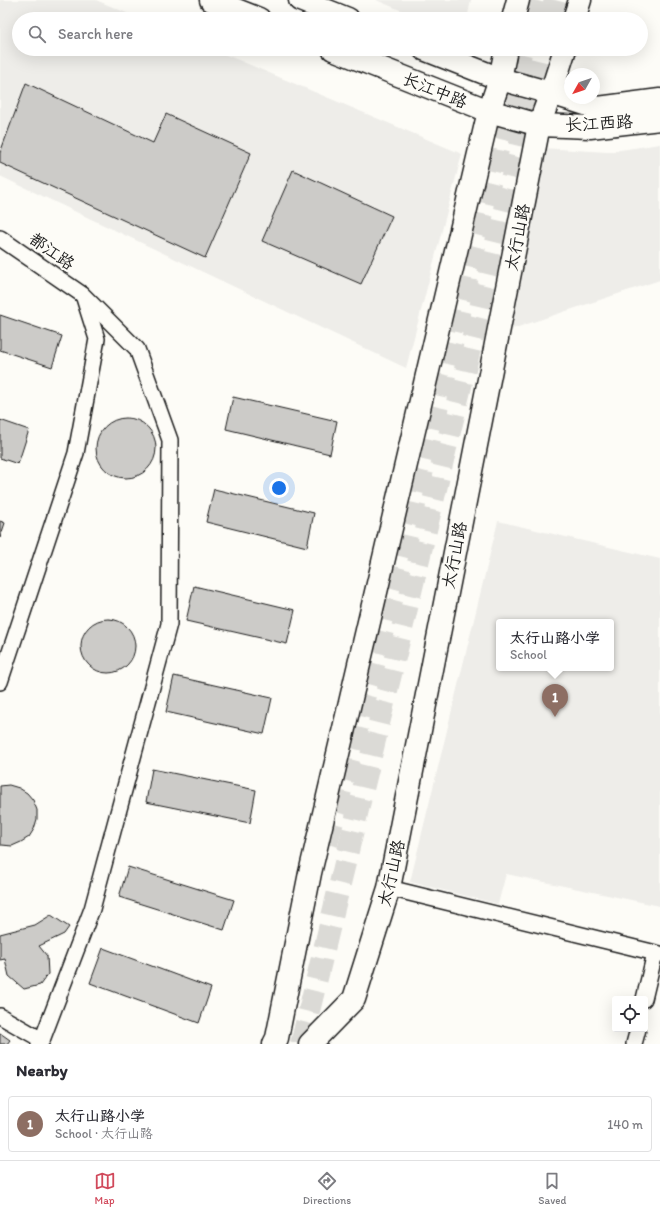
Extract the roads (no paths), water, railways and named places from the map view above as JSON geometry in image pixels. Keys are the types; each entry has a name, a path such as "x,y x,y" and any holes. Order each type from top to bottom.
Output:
{"main road":[{"path":"211,0 241,12"},
{"path":"300,0 330,12"},
{"path":"515,12 518,0"},
{"path":"576,12 580,0"},
{"name":"长江中路","path":"350,56 488,111 539,125"},
{"name":"长江中路","path":"442,56 500,79"},
{"path":"274,1044 277,1038 310,873 488,111 500,79 505,56"},
{"name":"太行山路","path":"310,1044 354,999 389,888 539,125 552,93 563,56"},
{"name":"长江西路","path":"500,79 552,93 598,108 660,100"},
{"name":"长江西路","path":"539,125 590,127 660,119"}],"street":[{"name":"都江路","path":"0,238 83,295 137,349 170,440 169,624 92,909 40,1042"},
{"path":"0,682 76,453 97,339 83,295"},
{"path":"389,888 657,953 645,996"},
{"path":"0,1016 40,1042"},
{"path":"634,1044 637,1032"}],"tunnel":[{"path":"531,12 534,0"},
{"path":"552,12 555,0"},
{"path":"327,844 407,539 520,56"},
{"path":"301,1044 541,56"}],"place":[{"name":"太行山路小学","path":"555,717"}]}
